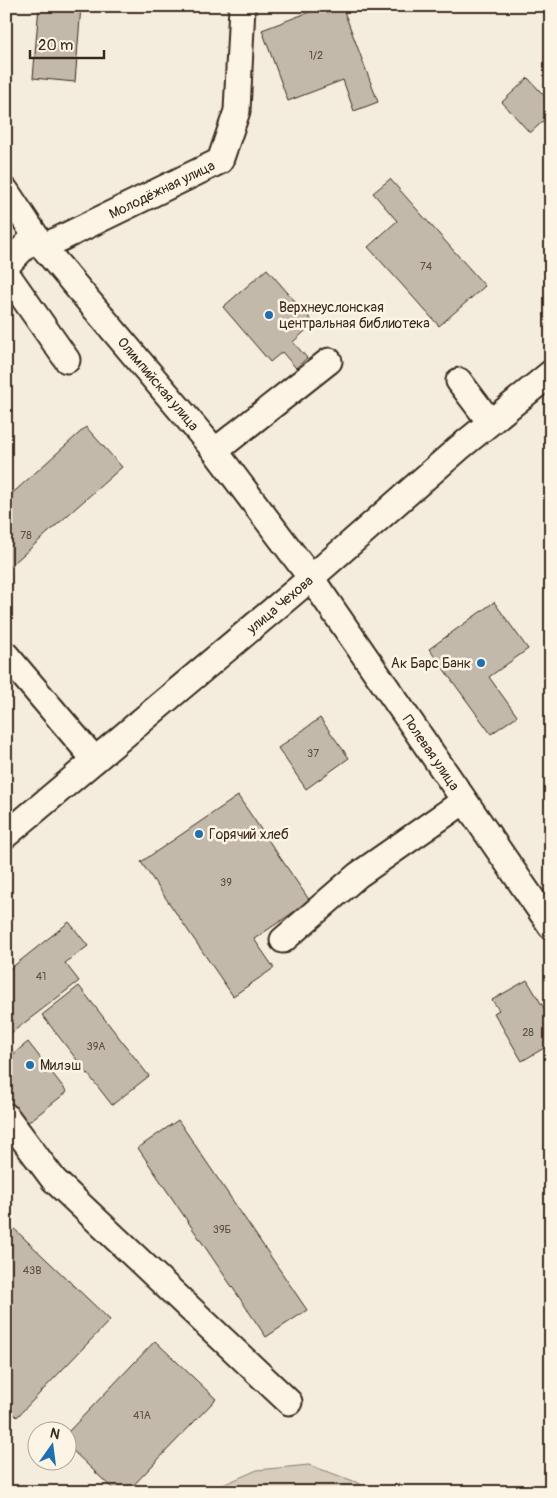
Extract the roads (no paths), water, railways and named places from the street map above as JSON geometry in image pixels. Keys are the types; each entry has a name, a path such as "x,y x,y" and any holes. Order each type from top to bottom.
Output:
{"street":[{"name":"Молодёжная улица","path":"39,241 220,161 237,111 242,6"},
{"name":"Олимпийская улица","path":"6,191 39,241 215,451 311,578"},
{"path":"6,266 39,241"},
{"path":"6,273 67,360"},
{"path":"215,451 329,361"},
{"name":"улица Чехова","path":"6,835 311,578 490,422 551,373"},
{"path":"459,382 490,422"},
{"name":"Полевая улица","path":"311,578 551,926"},
{"path":"6,655 95,760"},
{"path":"283,940 358,875 464,801"},
{"path":"6,1116 54,1180 289,1402"}],"place":[{"name":"Верхнеуслонская центральная библиотека","path":"269,315"},
{"name":"Ак Барс Банк","path":"481,663"},
{"name":"Горячий хлеб","path":"199,834"},
{"name":"Милэш","path":"30,1065"}]}
